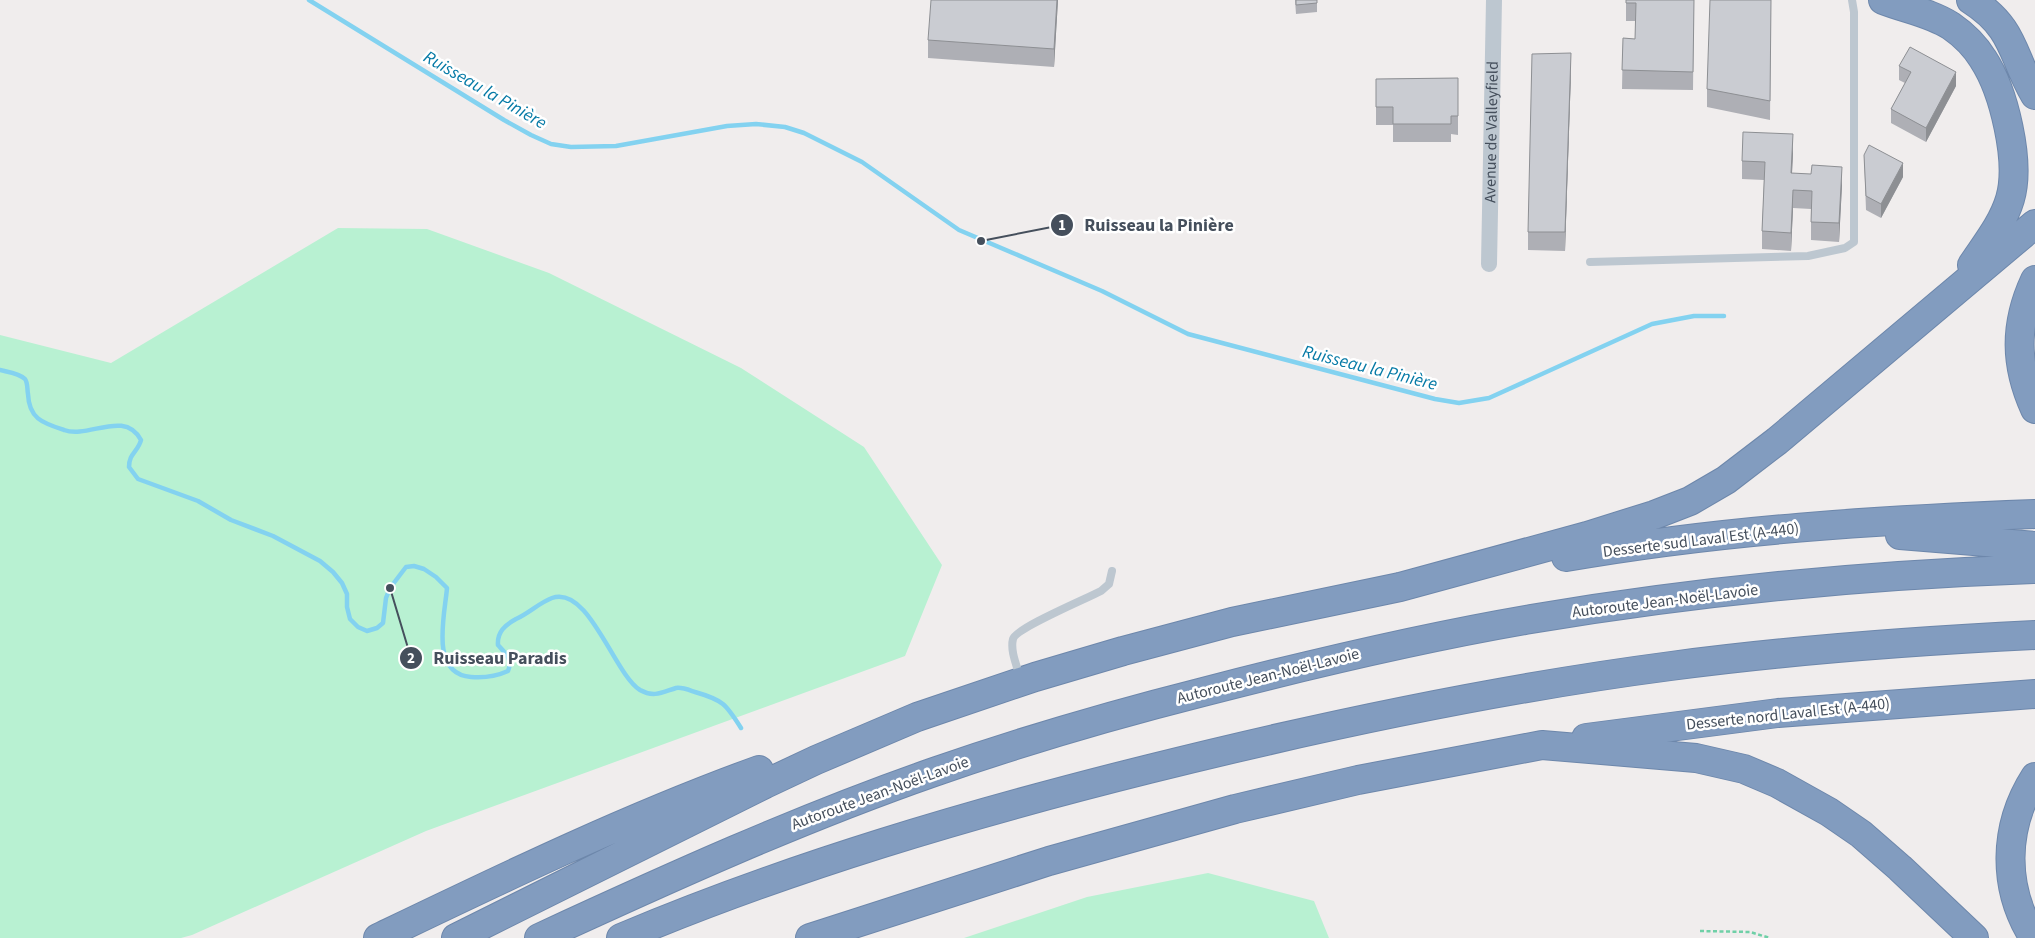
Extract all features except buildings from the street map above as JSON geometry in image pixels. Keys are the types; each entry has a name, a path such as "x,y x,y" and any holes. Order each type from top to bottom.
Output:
{"highway":[{"path":"1884,0 1944,22 1966,38 1989,68 2004,114 2014,160 2011,196 2003,217 1958,288"},
{"path":"1971,0 1989,13 2004,30 2035,95"},
{"path":"378,938 490,885 676,802 852,736 917,717 1123,650 1232,622 1400,587 1587,536 1645,518 1690,500 1726,480 1777,441 2035,224"},
{"path":"2035,280 2023,315 2019,351 2026,388 2035,409"},
{"name":"Desserte sud Laval Est (A-440)","path":"1400,587 1580,555 1696,537 1824,526 2035,514"},
{"path":"1824,526 1923,537 1984,540 2035,546"},
{"name":"Autoroute Jean-Noël-Lavoie","path":"539,938 662,881 776,832 921,777 1082,724 1252,678 1403,644 1576,612 1801,584 2035,569"},
{"path":"620,938 786,874 934,826 1058,792 1336,724 1484,695 1672,666 1889,643 2035,635"},
{"name":"Desserte nord Laval Est (A-440)","path":"1542,745 1658,727 1778,713 2035,694"},
{"path":"456,938 782,776 917,717"},
{"path":"810,938 1042,864 1234,808 1358,780 1542,745 1696,758 1736,767 1777,783 1829,812 1861,834 1974,938"},
{"path":"2034,938 2016,903 2011,875 2011,859 2013,828 2017,811 2035,777"}],"street":[{"name":"Avenue de Valleyfield","path":"1490,264 1494,0"}],"lane":[{"path":"1590,262 1808,256 1845,248 1854,242 1854,12 1852,0"},
{"path":"1020,682 1013,651 1013,638 1015,635 1026,627 1100,592 1112,580 1112,571"}],"path":[{"path":"1700,931 1750,932 1770,938"}],"green space":[{"path":"338,228 427,229 549,273 741,368 864,447 942,565 905,656 426,831 192,935 181,938 0,938 0,335 111,363"},
{"path":"1208,873 1314,901 1329,938 964,938 1087,897"}],"waterway":[{"name":"Ruisseau la Pinière","path":"309,0 504,120 551,144 571,147 616,146 727,126 756,124 785,127 804,133 862,162 959,230 1102,291 1188,334 1435,399 1459,403 1489,398 1652,324 1694,316 1724,316"},
{"path":"0,370 17,374 25,379 29,402 34,415 50,425 74,432 116,426 134,431 141,440 130,459 129,467 138,479 198,501 231,520 273,536 320,561 342,583 347,594 347,607 350,619 358,627 367,631 377,628 383,623 386,598 390,588 406,567 414,566 424,569 447,588 442,641 444,654 449,665 458,673 471,677 490,676 508,671 509,660 498,645 500,633 505,626 547,600 565,598 578,605 589,617 620,667 630,681 640,690 654,694 681,688 712,698 727,708 741,728"}],"place":[{"name":"Ruisseau la Pinière","path":"981,241"},
{"name":"Ruisseau Paradis","path":"390,588"}]}
